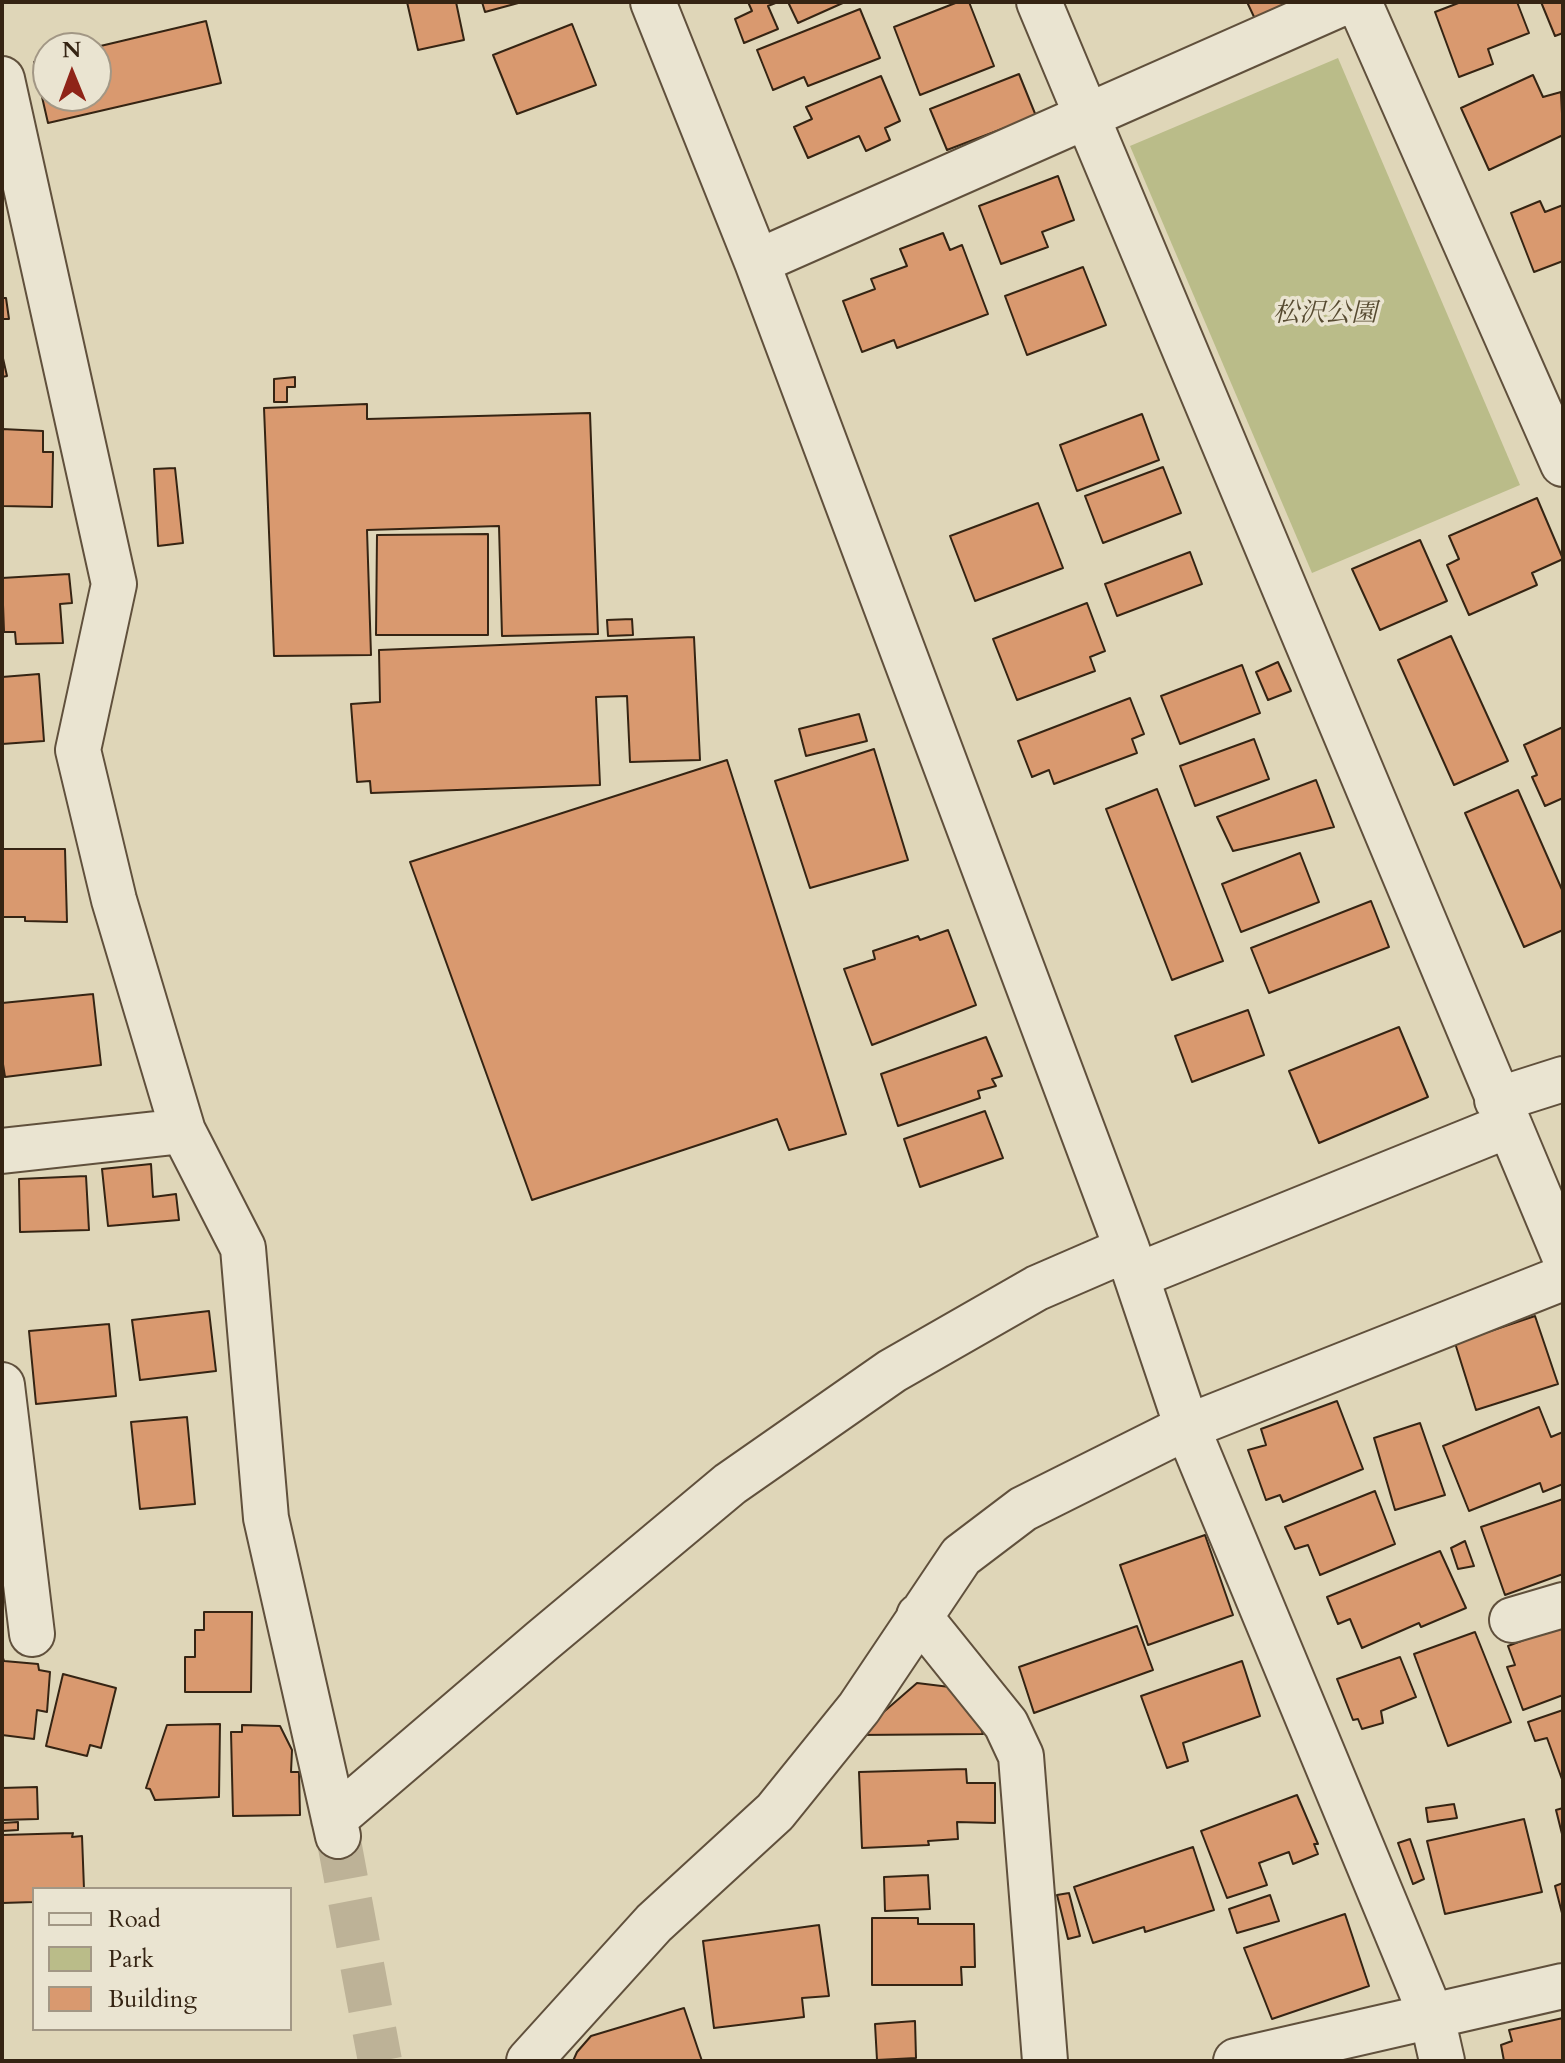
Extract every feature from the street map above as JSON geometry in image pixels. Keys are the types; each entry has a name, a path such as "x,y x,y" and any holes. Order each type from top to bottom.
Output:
{"street":[{"path":"653,2 757,262 1132,1262 1187,1427 1432,2017 1442,2061"},
{"path":"1039,2 1563,1253"},
{"path":"757,262 1345,2"},
{"path":"1359,2 1563,464"},
{"path":"2,79 114,584 78,750 114,900 183,1131 243,1248 266,1518 336,1827 530,1650 730,1484 892,1371 1037,1288 1132,1262 1503,1113 1563,1079"},
{"path":"2,1151 183,1131"},
{"path":"529,2061 654,1923 775,1812 859,1708 961,1556 1023,1509 1187,1427 1563,1278"},
{"path":"2,1385 32,1634"},
{"path":"1512,1620 1563,1605"},
{"path":"919,1616 1006,1724 1021,1756 1045,2061"},
{"path":"1236,2061 1563,1986"}],"green space":[{"name":"松沢公園","path":"1338,58 1520,485 1312,573 1130,146"}],"building":[{"path":"407,2 456,2 464,40 418,50"},
{"path":"482,2 522,2 485,12"},
{"path":"748,2 778,2 768,6 778,29 744,43 735,19 752,11"},
{"path":"788,2 845,2 798,23"},
{"path":"958,2 969,2 994,66 920,95 894,27"},
{"path":"1247,2 1290,2 1255,19"},
{"path":"1461,2 1517,2 1529,33 1488,49 1493,64 1459,77 1435,12"},
{"path":"1541,2 1563,2 1563,33 1555,36"},
{"path":"860,9 880,58 808,86 804,77 773,90 757,50"},
{"path":"206,21 221,83 112,108 112,43"},
{"path":"572,24 596,85 517,114 493,55"},
{"path":"1019,74 1036,116 947,150 930,109"},
{"path":"1533,75 1543,97 1561,92 1563,135 1489,170 1461,108"},
{"path":"881,76 900,121 885,128 890,140 866,151 859,136 808,158 794,127 812,119 806,107"},
{"path":"45,112 96,112 48,123"},
{"path":"1058,176 1074,220 1042,232 1048,247 1001,264 979,206"},
{"path":"1540,201 1545,212 1563,205 1563,261 1534,272 1511,213"},
{"path":"943,233 950,250 962,245 988,314 897,348 894,340 862,352 843,301 875,289 871,279 907,266 900,249"},
{"path":"1083,267 1106,325 1027,355 1005,296"},
{"path":"2,298 6,298 9,319 2,319"},
{"path":"2,354 7,376 2,377"},
{"path":"295,377 295,387 287,387 287,402 274,402 274,379"},
{"path":"367,404 367,419 590,413 598,634 502,636 499,526 367,530 371,655 274,656 264,408"},
{"path":"1142,414 1159,460 1077,491 1060,445"},
{"path":"2,429 43,431 43,452 53,452 52,507 2,506"},
{"path":"1163,467 1181,513 1103,543 1085,496"},
{"path":"175,468 183,543 158,546 154,469"},
{"path":"1537,498 1563,559 1532,573 1537,585 1469,615 1447,565 1459,559 1449,536"},
{"path":"1038,503 1063,568 975,601 950,536"},
{"path":"488,534 488,635 376,635 377,535"},
{"path":"1420,540 1447,601 1380,630 1352,569"},
{"path":"1190,552 1202,584 1117,616 1105,584"},
{"path":"69,574 72,603 60,604 63,643 16,644 15,632 4,632 2,578"},
{"path":"1087,603 1105,651 1090,657 1095,671 1017,700 993,639"},
{"path":"632,619 633,635 608,636 607,620"},
{"path":"1451,636 1508,761 1454,785 1398,660"},
{"path":"694,637 700,760 630,762 627,696 596,697 600,785 371,793 370,781 357,782 351,704 380,702 379,650"},
{"path":"1278,662 1291,691 1268,700 1256,672"},
{"path":"1242,665 1260,713 1180,744 1161,696"},
{"path":"39,674 44,741 2,744 2,677"},
{"path":"1130,698 1144,734 1132,739 1137,753 1054,784 1049,770 1032,777 1018,741"},
{"path":"859,714 867,741 806,756 799,729"},
{"path":"1563,727 1563,798 1545,806 1532,777 1537,775 1524,745"},
{"path":"1254,739 1269,779 1195,806 1180,766"},
{"path":"874,749 908,860 810,888 775,781"},
{"path":"727,760 846,1134 789,1150 777,1119 532,1200 410,862"},
{"path":"1316,780 1334,827 1233,851 1217,817"},
{"path":"1157,789 1223,961 1172,980 1106,809"},
{"path":"1518,790 1563,892 1563,930 1524,947 1465,813"},
{"path":"2,849 65,849 67,922 2,917"},
{"path":"1300,853 1319,902 1241,932 1222,884"},
{"path":"1371,901 1389,947 1269,993 1251,948"},
{"path":"948,930 976,1005 872,1045 844,969 875,959 873,951"},
{"path":"93,994 101,1065 5,1077 2,1003"},
{"path":"1248,1010 1264,1055 1192,1082 1175,1036"},
{"path":"1399,1027 1428,1097 1319,1143 1289,1071"},
{"path":"986,1037 1002,1076 992,1079 996,1086 978,1091 980,1098 898,1126 881,1074"},
{"path":"985,1111 1003,1158 920,1187 904,1139"},
{"path":"151,1164 153,1197 176,1194 179,1220 108,1226 102,1169"},
{"path":"86,1176 89,1230 20,1232 19,1179"},
{"path":"209,1311 216,1371 140,1380 132,1320"},
{"path":"1535,1316 1558,1384 1476,1410 1455,1343"},
{"path":"109,1324 116,1396 36,1404 29,1331"},
{"path":"1337,1401 1363,1469 1283,1502 1280,1495 1266,1500 1248,1450 1266,1445 1261,1429"},
{"path":"1539,1407 1551,1437 1563,1432 1563,1484 1543,1492 1540,1483 1469,1511 1443,1446"},
{"path":"187,1417 195,1504 140,1509 131,1422"},
{"path":"1420,1423 1445,1495 1395,1510 1374,1438"},
{"path":"1375,1491 1395,1544 1320,1575 1308,1545 1295,1549 1285,1527"},
{"path":"1563,1499 1563,1574 1505,1595 1481,1527"},
{"path":"1205,1535 1233,1615 1148,1645 1120,1565"},
{"path":"1465,1541 1474,1566 1458,1569 1451,1548"},
{"path":"1440,1551 1466,1608 1421,1627 1419,1623 1362,1648 1350,1619 1338,1624 1327,1597"},
{"path":"204,1612 252,1612 251,1692 185,1692 185,1657 195,1657 195,1630 204,1630"},
{"path":"1563,1625 1563,1695 1523,1710 1507,1667 1515,1665 1508,1646"},
{"path":"1137,1626 1153,1670 1034,1713 1019,1667"},
{"path":"1475,1632 1511,1722 1448,1746 1414,1654"},
{"path":"2,1655 4,1661 38,1664 39,1670 50,1672 47,1712 37,1710 34,1739 2,1735"},
{"path":"1400,1657 1416,1697 1381,1711 1383,1723 1362,1729 1358,1719 1353,1720 1337,1679"},
{"path":"1242,1661 1260,1716 1183,1743 1188,1761 1167,1768 1141,1696"},
{"path":"63,1674 116,1688 101,1748 90,1745 87,1756 46,1746"},
{"path":"917,1683 966,1689 983,1734 857,1735"},
{"path":"1563,1710 1563,1782 1547,1738 1535,1741 1528,1722"},
{"path":"220,1724 219,1797 155,1800 150,1789 146,1788 167,1725"},
{"path":"242,1725 280,1726 292,1750 291,1772 299,1772 300,1815 233,1816 231,1732 242,1732"},
{"path":"966,1769 967,1783 995,1783 995,1823 957,1822 958,1839 928,1841 929,1845 862,1848 859,1772"},
{"path":"37,1787 38,1819 2,1820 2,1788"},
{"path":"1297,1795 1318,1844 1314,1844 1318,1854 1293,1864 1289,1852 1259,1863 1267,1885 1227,1898 1201,1831"},
{"path":"1454,1804 1457,1818 1428,1822 1426,1808"},
{"path":"1563,1808 1563,1838 1556,1810"},
{"path":"1524,1819 1542,1892 1445,1914 1427,1841"},
{"path":"18,1822 18,1830 2,1831 2,1823"},
{"path":"73,1833 72,1837 82,1836 84,1887 32,1887 32,1902 2,1903 2,1835"},
{"path":"1410,1839 1424,1879 1413,1884 1398,1843"},
{"path":"1193,1847 1214,1910 1145,1932 1144,1927 1093,1943 1074,1887"},
{"path":"928,1875 930,1909 885,1911 884,1877"},
{"path":"1563,1883 1563,1917 1555,1886"},
{"path":"1069,1893 1080,1936 1068,1939 1057,1895"},
{"path":"1270,1895 1279,1921 1237,1933 1229,1909"},
{"path":"1345,1914 1369,1986 1272,2019 1244,1948"},
{"path":"872,1918 918,1918 918,1924 974,1924 975,1967 961,1967 962,1985 872,1985"},
{"path":"819,1925 829,1996 802,1998 804,2017 714,2028 703,1941"},
{"path":"684,2008 702,2061 573,2061 591,2036"},
{"path":"1563,2018 1563,2061 1504,2061 1501,2045 1512,2041 1509,2030"},
{"path":"915,2021 916,2058 877,2060 875,2024"}],"tunnel":[{"path":"338,1836 380,2061"}]}
